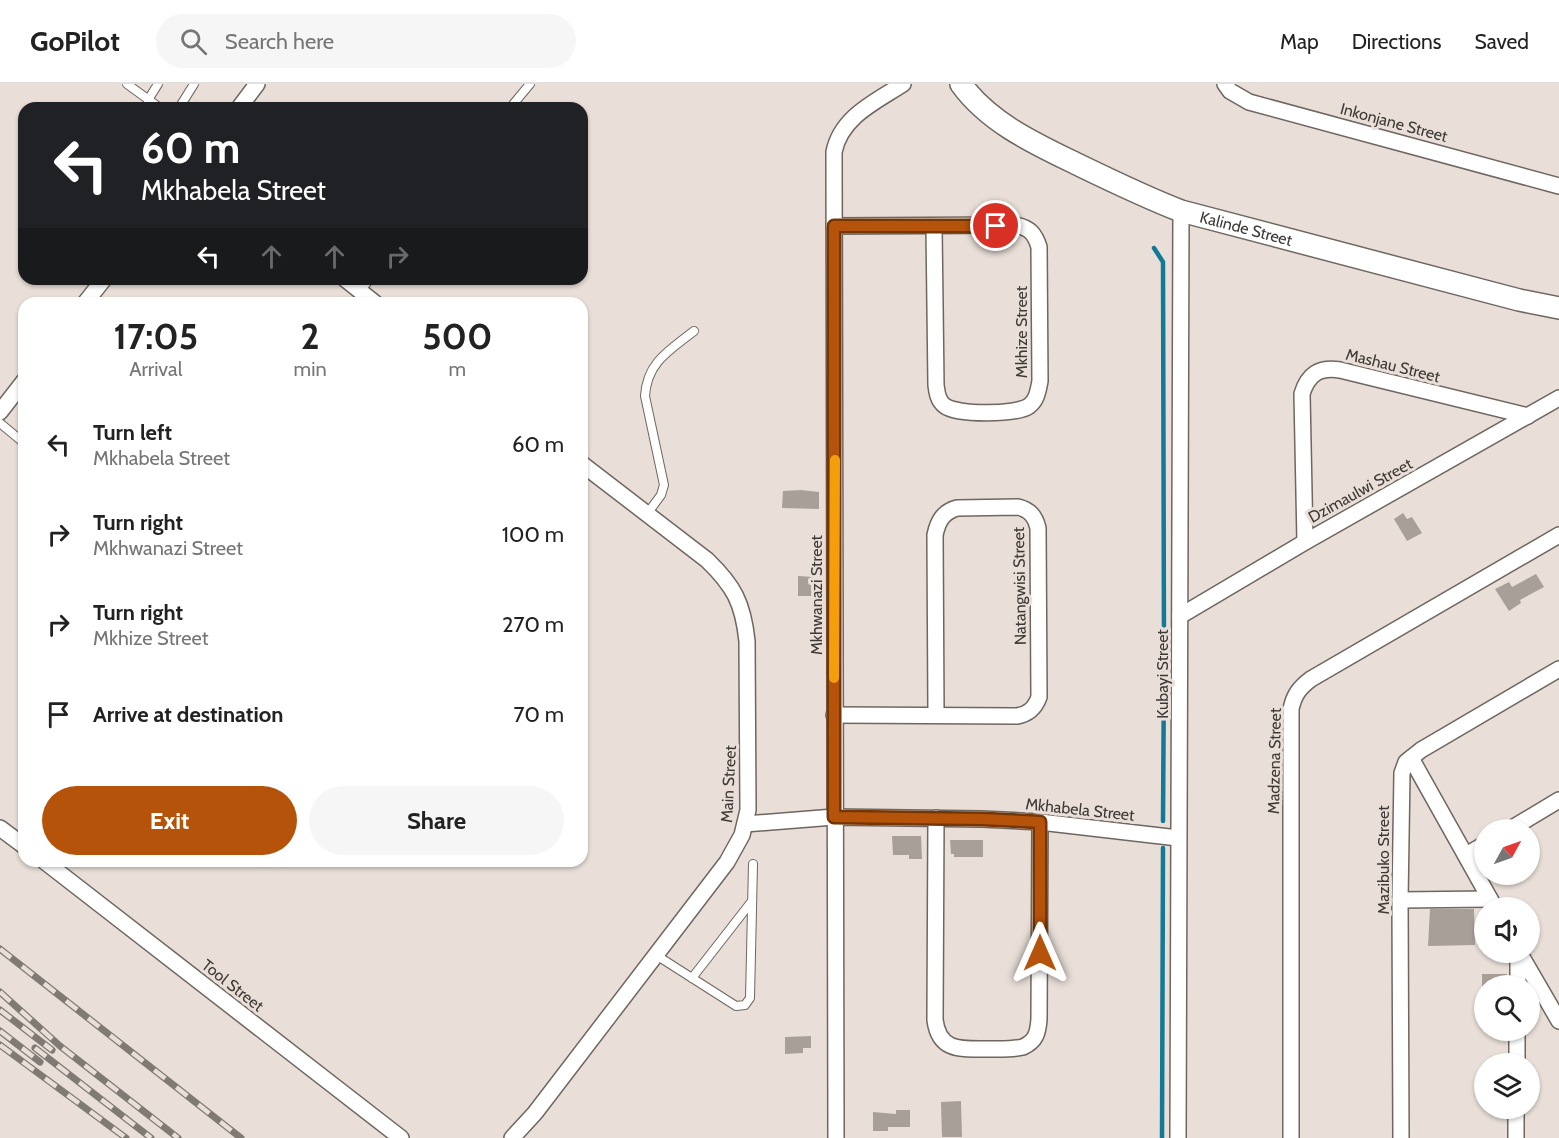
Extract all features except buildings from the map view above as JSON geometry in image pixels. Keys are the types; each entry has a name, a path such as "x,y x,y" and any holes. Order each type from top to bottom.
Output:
{"street":[{"path":"243,102 257,84"},
{"name":"Mkhwanazi Street","path":"836,1138 834,165 836,140 852,118 903,84"},
{"name":"Kalinde Street","path":"961,84 986,110 1023,137 1126,188 1181,211 1519,300 1559,308"},
{"name":"Inkonjane Street","path":"1226,84 1230,91 1249,102 1559,186"},
{"name":"Kubayi Street","path":"1178,1138 1181,211"},
{"name":"Mkhize Street","path":"834,226 1016,225 1032,232 1038,248 1040,381 1035,400 1028,407 1011,412 960,411 945,406 940,400 936,385 934,227"},
{"path":"90,297 99,285"},
{"name":"Mashau Street","path":"1305,542 1302,394 1310,376 1319,370 1329,368 1340,370 1528,416"},
{"path":"0,412 18,389"},
{"name":"Dzimaulwi Street","path":"1180,616 1305,542 1559,398"},
{"name":"Main Street","path":"512,1138 534,1113 727,862 742,835 748,810 747,640 744,615 735,594 724,577 707,560 588,469"},
{"name":"Natangwisi Street","path":"834,715 1017,716 1030,712 1037,704 1039,697 1038,528 1032,513 1026,509 1018,507 957,508 949,510 938,523 935,535 936,714"},
{"name":"Madzena Street","path":"1291,1138 1291,709 1294,698 1300,687 1311,679 1559,535"},
{"path":"1490,897 1411,758 1432,742 1559,669"},
{"name":"Mazibuko Street","path":"1401,1138 1401,781 1406,762 1411,758"},
{"path":"1527,819 1559,800"},
{"name":"Mkhabela Street","path":"745,824 834,817 936,818 1040,822 1178,838"},
{"path":"936,818 935,1020 942,1040 960,1049 1023,1047 1029,1044 1037,1034 1040,822"},
{"path":"0,828 18,842"},
{"path":"1466,855 1474,850"},
{"name":"Tool Street","path":"52,867 400,1138"},
{"path":"1400,900 1474,902"},
{"path":"1525,963 1559,1022"},
{"path":"1516,1119 1516,1138"}],"lane":[{"path":"127,84 151,102"},
{"path":"148,100 158,84"},
{"path":"182,102 194,84"},
{"path":"515,102 530,84"},
{"path":"647,514 661,495 664,485 645,396 646,384 655,364 694,331"},
{"path":"0,423 18,438"},
{"path":"656,955 736,1006 745,1005 750,998 753,864"},
{"path":"692,978 752,900"}],"waterway":[{"path":"1154,248 1163,262 1164,649"},
{"path":"1163,821 1164,665"},
{"path":"1162,1138 1163,848"}],"railway":[{"path":"0,949 241,1138"},
{"path":"0,992 60,1046 178,1138"},
{"path":"0,1010 52,1050"},
{"path":"0,1031 40,1062"},
{"path":"0,1045 126,1138"},
{"path":"35,1048 151,1138"}],"slow traffic":[{"path":"834,678 835,460"}],"route":[{"path":"996,226 834,226 834,817 1040,822 1040,953"}]}
